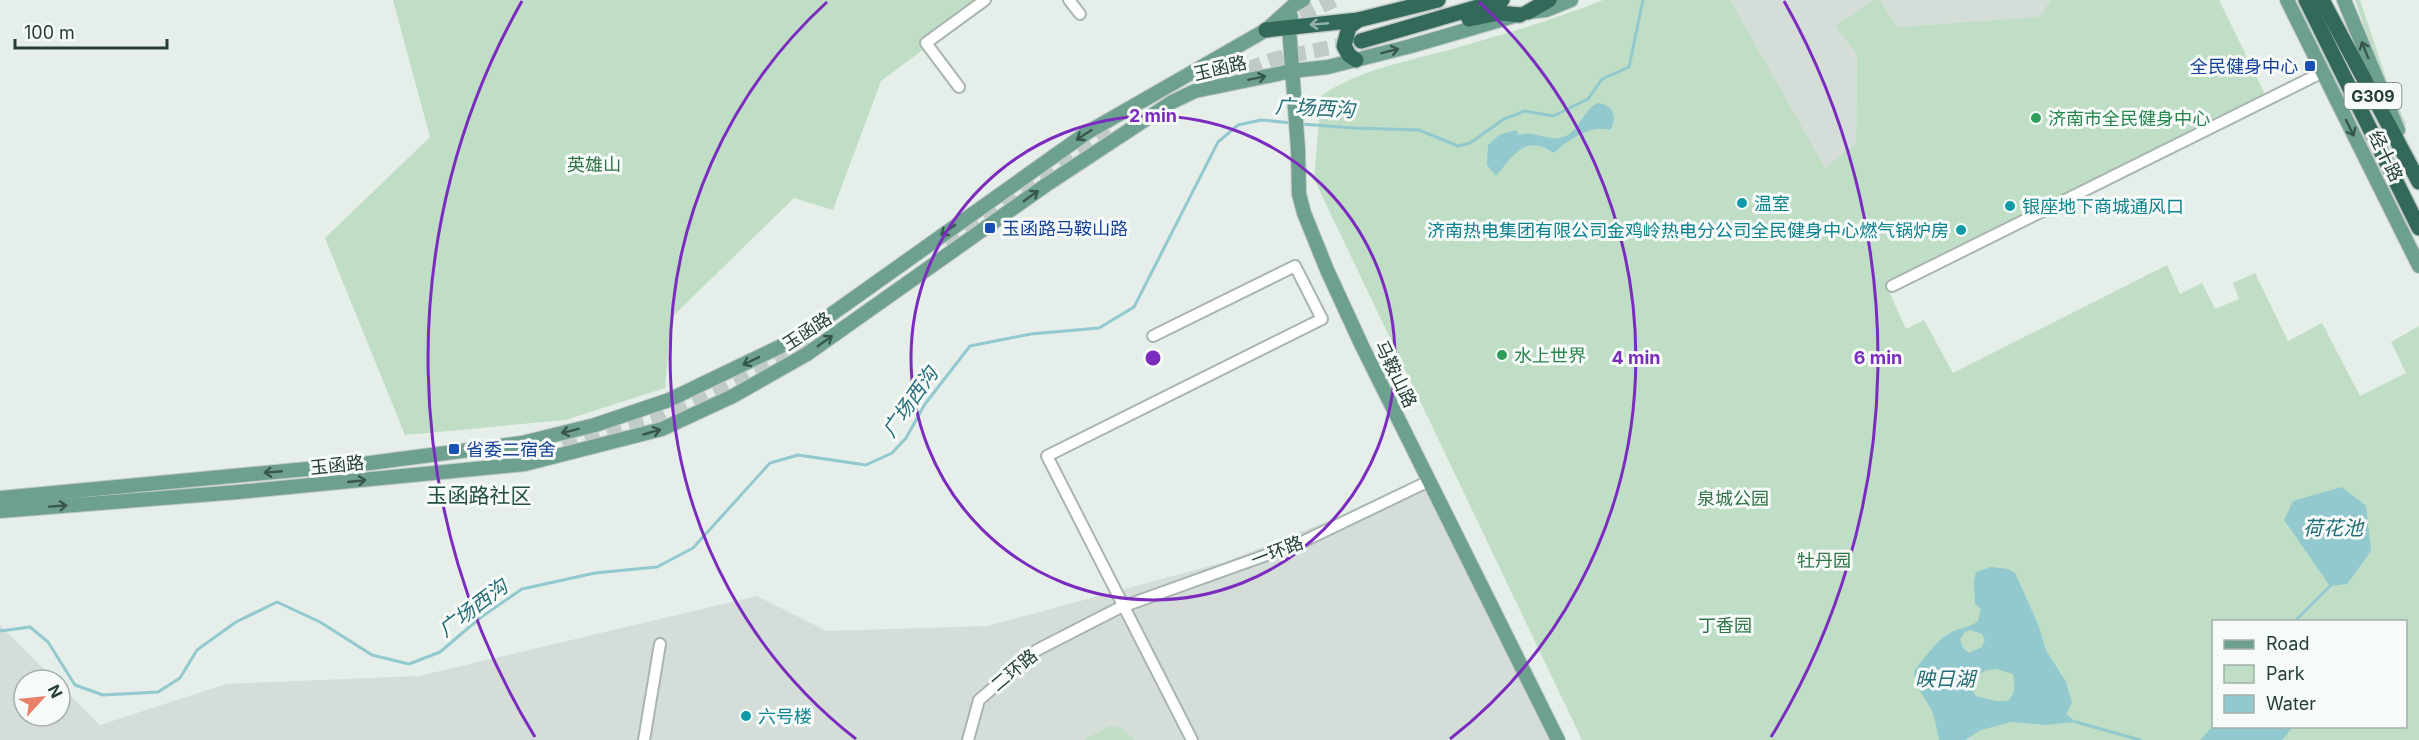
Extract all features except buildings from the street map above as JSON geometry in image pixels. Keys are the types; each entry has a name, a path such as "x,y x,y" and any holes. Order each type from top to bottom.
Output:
{"highway":[{"path":"1266,30 1358,20 1438,0"},
{"path":"1361,41 1502,0"},
{"path":"1392,33 1499,13 1524,13 1549,0"},
{"name":"经十路","path":"2306,0 2419,228"},
{"name":"经十路","path":"2325,5 2419,182"},
{"path":"1356,60 1349,55 1344,46 1348,27 1358,20"}],"main road":[{"name":"玉函路","path":"0,511 238,492 525,464 662,429 733,396 807,354 1046,185 1172,102 1195,91 1292,70 1328,67 1524,13 1546,10 1571,0"},
{"name":"经十路","path":"2287,0 2419,266"},
{"name":"经十路","path":"2344,0 2419,182"},
{"name":"玉函路","path":"0,498 370,463 522,443 595,425 669,400 798,338 1088,132 1266,30 1297,2"},
{"name":"马鞍山路","path":"1297,2 1289,27 1299,194 1327,270 1558,740"}],"street":[{"path":"959,87 926,43 985,0"},
{"path":"1069,0 1080,14"},
{"path":"1892,286 2323,72"},
{"path":"1153,336 1295,266 1322,320 1047,456 1121,608 1192,740"},
{"name":"一环路","path":"1121,608 1300,543 1429,481"},
{"name":"二环路","path":"968,740 979,700 1028,657 1037,650 1121,608"},
{"path":"644,740 660,644"}],"shaded area":[{"path":"1730,0 1874,0 1835,26 1857,55 1856,143 1824,169"},
{"path":"1880,0 2051,0 2040,17 1897,27"},
{"path":"1423,484 1555,740 0,740 0,625 43,668 12,668 12,728 72,728 72,697 100,725 226,684 419,676 757,596 827,631 987,626 1225,562"}],"green space":[{"name":"英雄山","path":"393,0 990,0 881,81 833,210 794,198 671,318 665,388 565,420 405,435 325,238 430,137"},
{"name":"泉城公园","path":"1603,0 1730,0 1825,168 1856,143 1857,55 1835,26 1874,0 1880,0 1897,27 2039,17 2051,0 2219,0 2265,94 1886,285 1906,329 1924,320 1953,373 2167,265 2180,294 2202,283 2215,309 2239,299 2233,283 2255,273 2288,341 2322,323 2360,396 2406,373 2391,342 2419,326 2419,740 1582,740 1314,179 1321,96 1349,80 1381,68 1544,21"},
{"path":"2355,0 2360,0 2387,81 2406,124 2402,126 2383,83"},
{"path":"1109,726 1122,728 1134,740 1084,740"}],"water":[{"path":"1598,103 1607,106 1613,112 1614,121 1610,130 1595,129 1580,134 1554,153 1544,147 1528,146 1515,154 1496,176 1487,165 1488,145 1499,135 1516,130 1519,135 1531,134 1560,138 1571,133 1588,110"},
{"name":"荷花池","path":"2342,487 2366,506 2371,551 2347,584 2330,586 2284,520 2293,501"},
{"name":"映日湖","path":"1991,567 2008,569 2015,573 2038,624 2046,650 2066,682 2072,703 2066,714 2076,722 2045,725 2012,722 1981,730 1965,740 1939,740 1933,715 1918,687 1914,671 1944,637 1978,621 1981,609 1975,604 1976,572","holes":["1970,630 1982,634 1985,640 1982,647 1969,653 1963,648 1960,639","1996,669 2013,674 2014,688 2008,701 1996,701 1976,696 1972,689 1974,677 1987,670"]},
{"path":"2292,728 2282,740 2200,740 2210,729"}],"waterway":[{"name":"广场西沟","path":"1301,124 1419,130 1458,146 1470,143 1504,119 1525,111 1553,116 1588,99 1602,79 1629,67 1643,0"},
{"name":"广场西沟","path":"0,631 30,627 48,642 75,685 103,695 158,692 180,678 197,650 236,622 277,602 320,622 372,655 409,664 440,652 480,618 522,589 595,573 657,567 693,548 770,463 798,455 866,465 892,453 906,438 925,404 970,346 1031,334 1099,328 1134,307 1218,142 1238,125 1261,120 1292,123"},
{"path":"2296,620 2330,586"},
{"path":"2076,722 2140,740"}],"tunnel":[{"path":"1280,26 1334,0"},
{"path":"1204,85 1275,59 1361,41"},
{"path":"948,246 1073,157 1112,135"},
{"path":"496,461 529,457 660,419 811,343"}],"place":[{"name":"全民健身中心","path":"2310,66"},
{"name":"济南市全民健身中心","path":"2036,118"},
{"name":"温室","path":"1742,203"},
{"name":"银座地下商城通风口","path":"2010,206"},
{"name":"玉函路马鞍山路","path":"990,228"},
{"name":"济南热电集团有限公司金鸡岭热电分公司全民健身中心燃气锅炉房","path":"1961,230"},
{"name":"水上世界","path":"1502,355"},
{"name":"省委二宿舍","path":"454,449"},
{"name":"六号楼","path":"746,716"}],"district":[{"name":"玉函路社区","path":"479,495"}],"park label":[{"name":"牡丹园","path":"1824,560"},
{"name":"丁香园","path":"1725,625"}]}
